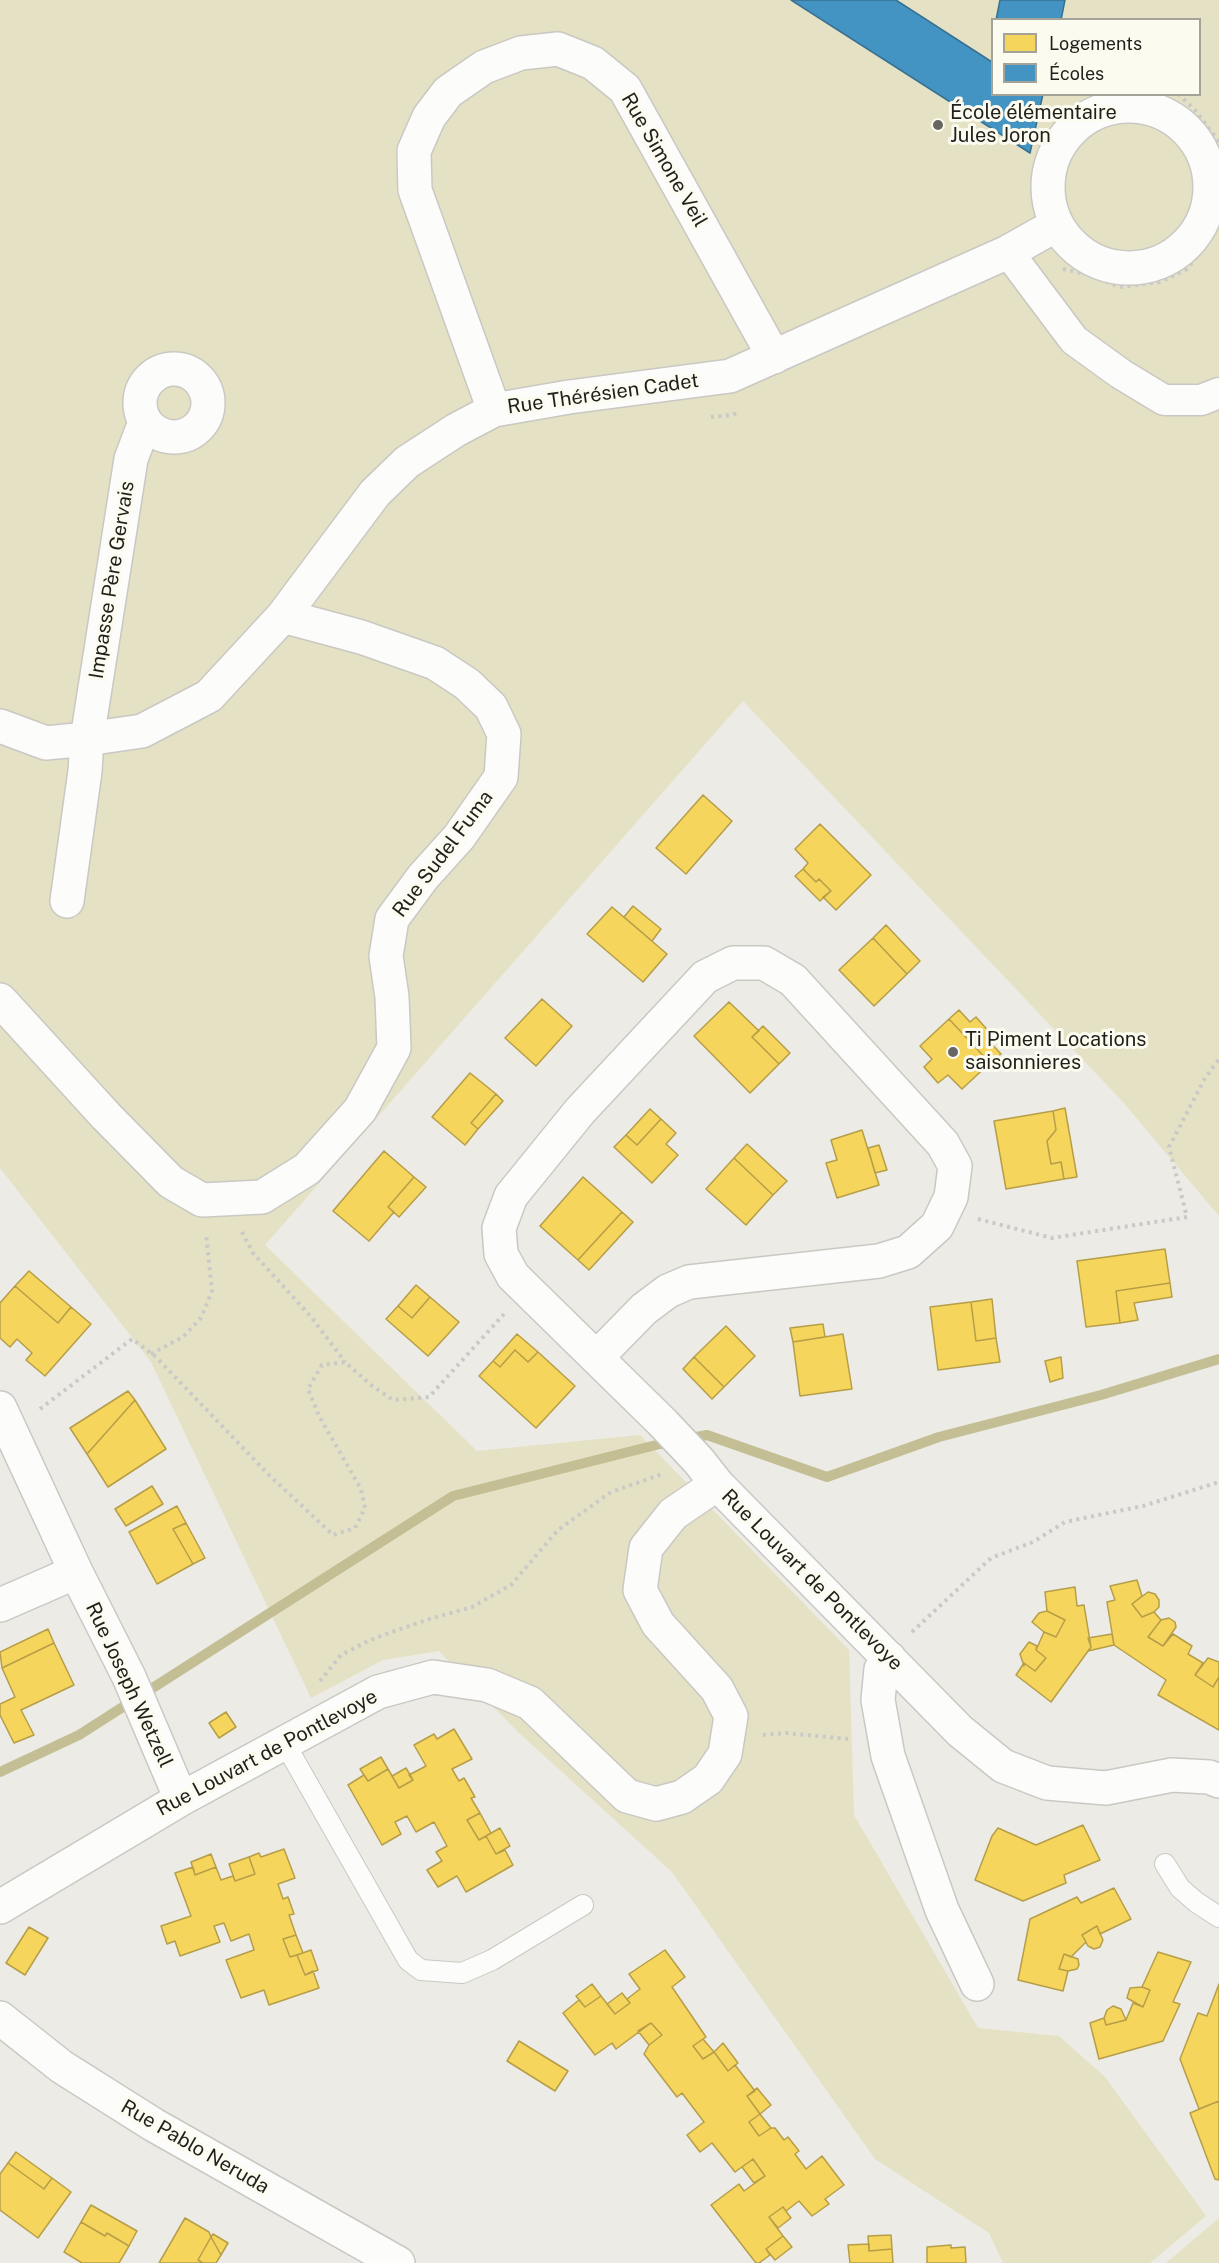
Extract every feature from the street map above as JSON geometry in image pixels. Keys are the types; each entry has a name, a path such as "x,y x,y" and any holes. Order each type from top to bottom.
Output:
{"street":[{"name":"Rue Simone Veil","path":"494,410 415,190 414,151 429,117 448,92 484,67 521,53 558,49 593,63 626,89 774,357"},
{"path":"1116,106 1141,106 1168,114 1190,132 1205,155 1211,182 1208,210 1196,235 1176,255 1150,266 1123,269 1096,262 1073,248 1056,225 1048,200 1048,175 1056,150 1071,130 1091,114 1116,106"},
{"name":"Rue Thérésien Cadet","path":"0,726 46,743 87,740 142,731 208,696 283,615 375,493 407,462 456,430 494,410 569,397 730,376 1008,252 1056,225"},
{"path":"1008,252 1074,340 1121,374 1164,400 1201,400 1219,393"},
{"name":"Impasse Père Gervais","path":"67,901 86,771 87,740 131,459 145,423"},
{"name":"Rue Sudel Fuma","path":"214,1200 262,1197 307,1169 360,1110 394,1048 392,997 386,956 392,920 423,877 459,837 501,777 504,734 491,707 467,684 435,663 361,637 283,615"},
{"path":"597,1358 644,1308 668,1292 689,1282 879,1261 909,1252 937,1226 951,1197 955,1166 943,1144 793,980 764,963 733,963 705,977 580,1111 512,1196 499,1228 501,1254 513,1275 527,1289 597,1358 662,1422 708,1472"},
{"path":"0,1000 106,1116 171,1182 214,1200"},
{"name":"Rue Joseph Wetzell","path":"6,1419 76,1572 129,1677 180,1799"},
{"name":"Rue Louvart de Pontlevoye","path":"0,1907 180,1799 296,1735 378,1692 433,1677 487,1685 530,1703 627,1796 656,1804 682,1797 708,1779 725,1754 731,1716 717,1689 658,1624 640,1590 646,1548 708,1472 960,1731 1003,1766 1047,1783 1106,1788 1172,1775 1209,1777 1219,1781"},
{"path":"0,1605 76,1572"},
{"path":"888,1657 881,1669 878,1684 878,1700 888,1756 942,1910 977,1984"},
{"name":"Rue Pablo Neruda","path":"0,2018 62,2067 154,2125 398,2263"}],"lane":[{"path":"296,1735 408,1960 421,1970 462,1973 492,1960 583,1905"},
{"path":"1165,1864 1180,1888 1219,1917"}],"path":[{"path":"1180,96 1196,110 1219,142"},
{"path":"945,1211 1052,1238 1187,1217 1169,1147 1205,1078 1219,1059"},
{"path":"151,1354 183,1337 201,1318 212,1291 214,1200"},
{"path":"214,1200 252,1253 312,1318 345,1362 371,1385 393,1400 429,1397 527,1289"},
{"path":"6,1419 132,1338 151,1354 294,1500 333,1535 355,1528 365,1508 362,1490 319,1416 308,1389 322,1365 345,1362"},
{"path":"296,1735 320,1682 341,1655 370,1640 472,1607 511,1585 558,1530 611,1492 708,1472"},
{"path":"888,1657 991,1558 1033,1542 1065,1522 1143,1506 1219,1482"},
{"path":"728,1738 786,1733 862,1740 885,1738"}],"shaded area":[{"path":"0,0 1219,0 1219,1216 1123,1102 743,701 265,1245 477,1451 640,1435 849,1650 854,1815 978,2028 1059,2036 1105,2077 1206,2216 1150,2263 1003,2263 989,2233 875,2159 672,1872 518,1732 439,1651 383,1660 311,1698 151,1362 0,1168"},
{"path":"1219,2218 1219,2263 1166,2263"}],"building: Logements":[{"path":"703,795 732,821 686,874 656,848"},
{"path":"820,824 871,875 836,910 823,897 831,891 819,879 816,882 803,869 808,863 795,849"},
{"path":"803,869 816,882 819,879 831,891 820,901 795,876"},
{"path":"633,906 661,929 652,941 624,917"},
{"path":"612,907 667,954 643,982 587,934"},
{"path":"886,925 920,961 907,974 873,938"},
{"path":"873,938 907,974 874,1006 839,970"},
{"path":"542,999 572,1026 536,1066 505,1038"},
{"path":"729,1002 759,1031 752,1037 779,1064 750,1093 694,1036"},
{"path":"959,1010 970,1022 976,1017 991,1034 986,1038 1001,1054 990,1063 949,1019"},
{"name":"Ti Piment Locations saisonnieres","path":"949,1019 990,1063 962,1089 948,1075 938,1083 924,1067 932,1059 920,1046"},
{"path":"763,1026 790,1053 779,1064 752,1037"},
{"path":"470,1073 496,1094 471,1123 478,1129 465,1145 432,1117"},
{"path":"496,1094 503,1101 478,1129 471,1123"},
{"path":"1065,1108 1077,1177 1064,1179 1061,1162 1051,1164 1047,1141 1056,1130 1053,1111"},
{"path":"650,1109 661,1119 637,1145 626,1135"},
{"path":"1053,1111 1056,1130 1047,1141 1051,1164 1061,1162 1064,1179 1006,1189 994,1121"},
{"path":"661,1119 676,1133 666,1144 678,1155 652,1183 614,1147 626,1135 637,1145"},
{"path":"862,1130 879,1185 837,1198 826,1163 837,1160 831,1140"},
{"path":"747,1144 787,1181 773,1195 734,1158"},
{"path":"879,1145 887,1170 875,1173 868,1148"},
{"path":"384,1151 414,1177 388,1207 394,1212 369,1241 333,1211"},
{"path":"734,1158 773,1195 746,1225 706,1189"},
{"path":"414,1177 426,1187 399,1217 388,1207"},
{"path":"583,1177 622,1212 578,1260 540,1226"},
{"path":"622,1212 633,1222 589,1270 578,1260"},
{"path":"1165,1249 1170,1283 1116,1291 1120,1323 1086,1327 1077,1261"},
{"path":"29,1271 71,1307 58,1323 15,1286"},
{"path":"1170,1283 1172,1297 1134,1303 1138,1320 1120,1323 1116,1291"},
{"path":"416,1285 430,1297 412,1318 398,1306"},
{"path":"15,1286 58,1323 71,1307 91,1324 45,1376 26,1360 32,1353 17,1339 10,1347 0,1338 0,1303"},
{"path":"430,1297 459,1322 428,1356 386,1319 398,1306 412,1318"},
{"path":"992,1299 996,1338 976,1341 971,1302"},
{"path":"971,1302 976,1341 996,1338 1000,1362 938,1370 930,1307"},
{"path":"823,1324 825,1337 793,1342 790,1328"},
{"path":"726,1326 755,1356 724,1387 694,1357"},
{"path":"517,1334 538,1352 528,1362 515,1350 500,1367 493,1361"},
{"path":"843,1334 852,1389 800,1396 793,1342"},
{"path":"515,1350 528,1362 538,1352 575,1386 536,1428 479,1376 493,1361 500,1367"},
{"path":"694,1357 724,1387 712,1399 683,1369"},
{"path":"1061,1357 1063,1378 1050,1382 1045,1361"},
{"path":"128,1391 135,1400 87,1454 70,1428"},
{"path":"135,1400 166,1449 108,1487 87,1454"},
{"path":"152,1486 163,1504 126,1526 115,1509"},
{"path":"177,1506 186,1523 173,1529 193,1564 157,1584 129,1532"},
{"path":"186,1523 205,1558 193,1564 173,1529"},
{"path":"1137,1580 1142,1596 1132,1604 1142,1617 1154,1612 1161,1620 1148,1637 1163,1646 1173,1634 1192,1646 1188,1654 1203,1663 1195,1675 1213,1687 1219,1677 1219,1730 1158,1695 1166,1680 1114,1645 1107,1602 1115,1600 1110,1586"},
{"path":"1075,1587 1077,1606 1084,1605 1091,1647 1051,1702 1016,1675 1024,1663 1035,1671 1046,1658 1036,1650 1044,1632 1056,1637 1065,1620 1047,1611 1045,1592"},
{"path":"1148,1592 1155,1594 1159,1600 1159,1607 1142,1617 1132,1604"},
{"path":"1047,1611 1065,1620 1056,1637 1044,1632 1032,1622 1039,1613"},
{"path":"1169,1618 1175,1622 1176,1627 1163,1646 1148,1637 1161,1620"},
{"path":"48,1629 54,1643 2,1668 0,1652"},
{"path":"1112,1634 1114,1645 1088,1651 1091,1647 1088,1638"},
{"path":"1029,1642 1037,1646 1036,1650 1046,1658 1035,1671 1024,1663 1024,1666 1020,1654"},
{"path":"54,1643 74,1685 21,1710 34,1735 14,1743 0,1715 0,1704 15,1697 2,1668"},
{"path":"1208,1658 1219,1662 1219,1677 1213,1687 1195,1675"},
{"path":"226,1712 236,1727 219,1738 209,1723"},
{"path":"454,1729 472,1759 452,1769 459,1781 464,1778 475,1797 471,1798 480,1813 467,1820 479,1840 486,1836 496,1854 505,1850 513,1865 466,1892 457,1876 438,1887 427,1870 442,1861 436,1852 447,1846 434,1822 416,1832 407,1816 395,1822 401,1834 382,1845 348,1785 364,1775 368,1781 388,1769 399,1788 413,1780 409,1775 426,1766 414,1745 434,1734 437,1739"},
{"path":"381,1757 388,1769 368,1781 360,1769"},
{"path":"406,1768 413,1780 399,1788 392,1776"},
{"path":"480,1813 491,1833 479,1840 467,1820"},
{"path":"1083,1825 1100,1860 1064,1875 1066,1883 1023,1901 975,1880 992,1836 998,1828 1036,1845"},
{"path":"500,1828 510,1846 496,1854 486,1836"},
{"path":"284,1849 295,1878 278,1884 283,1899 288,1897 294,1914 289,1915 296,1935 283,1939 290,1957 297,1955 305,1975 313,1971 319,1988 269,2005 264,1990 241,1998 226,1960 254,1950 249,1934 231,1941 224,1923 214,1926 220,1942 180,1956 175,1941 167,1944 161,1926 191,1916 175,1873 193,1867 195,1875 216,1867 221,1880 233,1876 235,1881 255,1874 249,1857 259,1853 261,1857"},
{"path":"211,1854 216,1867 195,1875 191,1862"},
{"path":"249,1857 255,1874 235,1881 229,1864"},
{"path":"1114,1888 1131,1919 1100,1934 1097,1926 1082,1935 1086,1942 1071,1957 1064,1954 1059,1969 1068,1971 1063,1991 1018,1980 1030,1919 1077,1897 1081,1903"},
{"path":"1097,1926 1103,1940 1100,1947 1094,1949 1088,1946 1082,1935"},
{"path":"29,1927 48,1938 25,1975 6,1963"},
{"path":"296,1935 303,1953 290,1957 283,1939"},
{"path":"311,1950 318,1970 305,1975 297,1955"},
{"path":"665,1950 685,1977 672,1987 706,2037 693,2046 703,2059 714,2052 728,2071 735,2065 755,2091 747,2096 760,2114 749,2122 759,2136 775,2128 784,2140 788,2137 799,2151 795,2154 806,2169 822,2156 844,2185 825,2199 829,2204 812,2216 799,2201 786,2211 783,2207 769,2217 783,2236 766,2249 770,2255 759,2263 756,2263 711,2205 739,2184 744,2191 765,2176 753,2159 735,2172 712,2143 700,2152 687,2135 704,2122 682,2093 677,2097 644,2054 649,2045 662,2035 651,2023 616,2049 612,2043 595,2055 563,2013 579,2000 585,2007 601,1996 615,2014 630,2003 627,1999 640,1989 629,1974"},
{"path":"1158,1952 1191,1962 1173,2002 1180,2004 1163,2041 1099,2059 1090,2023 1104,2018 1106,2025 1126,2020 1133,2003 1143,2007 1150,1990 1142,1987"},
{"path":"1064,1954 1078,1959 1077,1969 1068,1971 1059,1969"},
{"path":"592,1984 601,1996 585,2007 576,1996"},
{"path":"1219,1984 1219,2101 1199,2109 1180,2059 1198,2013 1207,2016"},
{"path":"1142,1987 1150,1990 1143,2007 1127,1998 1130,1988"},
{"path":"622,1993 630,2003 615,2014 607,2004"},
{"path":"1113,2006 1121,2009 1126,2020 1106,2025 1104,2018 1107,2010"},
{"path":"651,2023 662,2035 649,2045 638,2031"},
{"path":"703,2039 714,2052 703,2059 693,2046"},
{"path":"519,2041 568,2071 555,2091 507,2061"},
{"path":"723,2043 738,2063 728,2071 714,2052"},
{"path":"757,2088 771,2105 760,2114 747,2096"},
{"path":"1219,2101 1219,2180 1215,2179 1190,2113"},
{"path":"760,2114 771,2128 759,2136 749,2122"},
{"path":"16,2152 52,2178 44,2189 8,2163"},
{"path":"753,2159 765,2176 754,2183 742,2167"},
{"path":"8,2163 44,2189 52,2178 71,2192 38,2238 0,2210 0,2174"},
{"path":"91,2205 137,2231 129,2246 81,2222"},
{"path":"783,2207 791,2218 778,2228 769,2217"},
{"path":"185,2218 209,2232 211,2237 198,2260 203,2263 159,2263"},
{"path":"81,2222 129,2246 119,2263 82,2263 64,2252"},
{"path":"213,2234 228,2243 221,2255 211,2237"},
{"path":"891,2235 892,2249 869,2251 868,2236"},
{"path":"783,2236 792,2247 775,2260 766,2249"},
{"path":"211,2237 221,2255 216,2263 203,2263 198,2260"},
{"path":"869,2244 869,2251 892,2249 893,2263 850,2263 848,2245"},
{"path":"951,2245 951,2248 965,2247 966,2263 927,2263 927,2247"}],"building: Écoles":[{"path":"791,0 896,0 991,61 991,96 1043,96 1030,153"},
{"path":"1000,0 1065,0 1061,18 996,18"}],"waterway":[{"path":"0,1772 79,1735 453,1496 660,1444 707,1435 827,1477 939,1437 1101,1395 1219,1359"}],"place":[{"name":"École élémentaire Jules Joron","path":"938,125"},
{"name":"Ti Piment Locations saisonnieres","path":"953,1052"}]}
